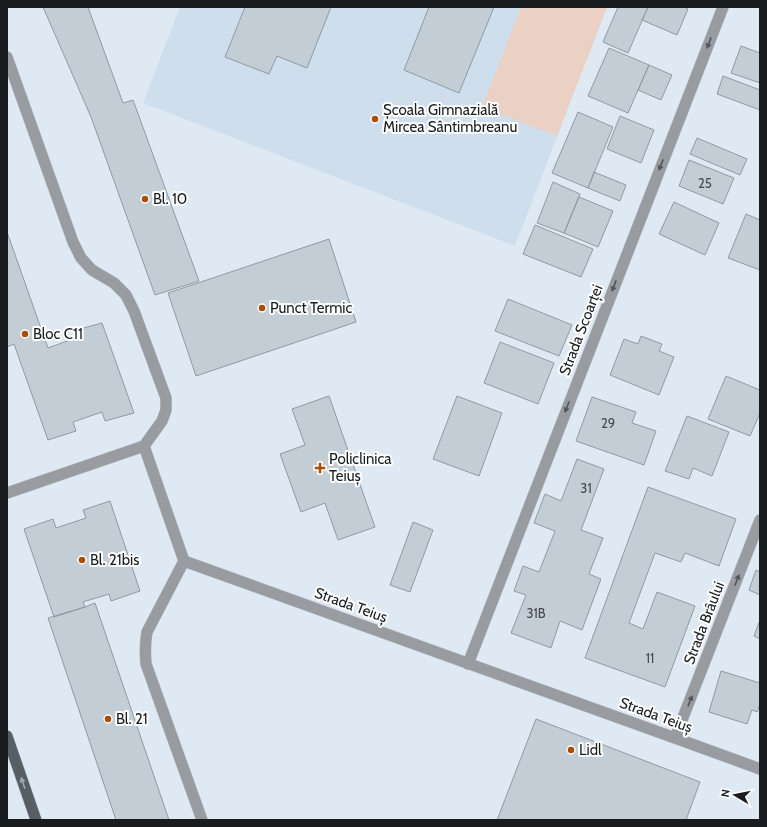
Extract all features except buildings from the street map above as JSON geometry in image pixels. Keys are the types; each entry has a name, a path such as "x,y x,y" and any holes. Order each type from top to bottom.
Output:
{"main road":[{"path":"7,736 36,820"}],"street":[{"name":"Strada Scoarței","path":"468,664 723,7"},
{"path":"7,57 73,242 81,258 92,270 114,283 126,295 134,311 166,398 166,410 162,421 144,446 7,493"},
{"path":"144,446 184,561 147,632 145,642 146,664 202,820"},
{"name":"Strada Brâului","path":"676,738 760,520"},
{"name":"Strada Teiuș","path":"184,561 760,769"}],"shaded area":[{"name":"Școala Gimnazială Mircea Sântimbreanu","path":"180,7 607,7 515,246 143,103"},
{"path":"521,7 607,7 557,136 482,107"}],"place":[{"name":"Școala Gimnazială Mircea Sântimbreanu","path":"375,119"},
{"name":"Bl. 10","path":"145,199"},
{"name":"Punct Termic","path":"262,308"},
{"name":"Bloc C11","path":"25,334"},
{"name":"Policlinica Teiuș","path":"320,468"},
{"name":"Bl. 21bis","path":"82,560"},
{"name":"Bl. 21","path":"108,719"},
{"name":"Lidl","path":"571,750"}]}
